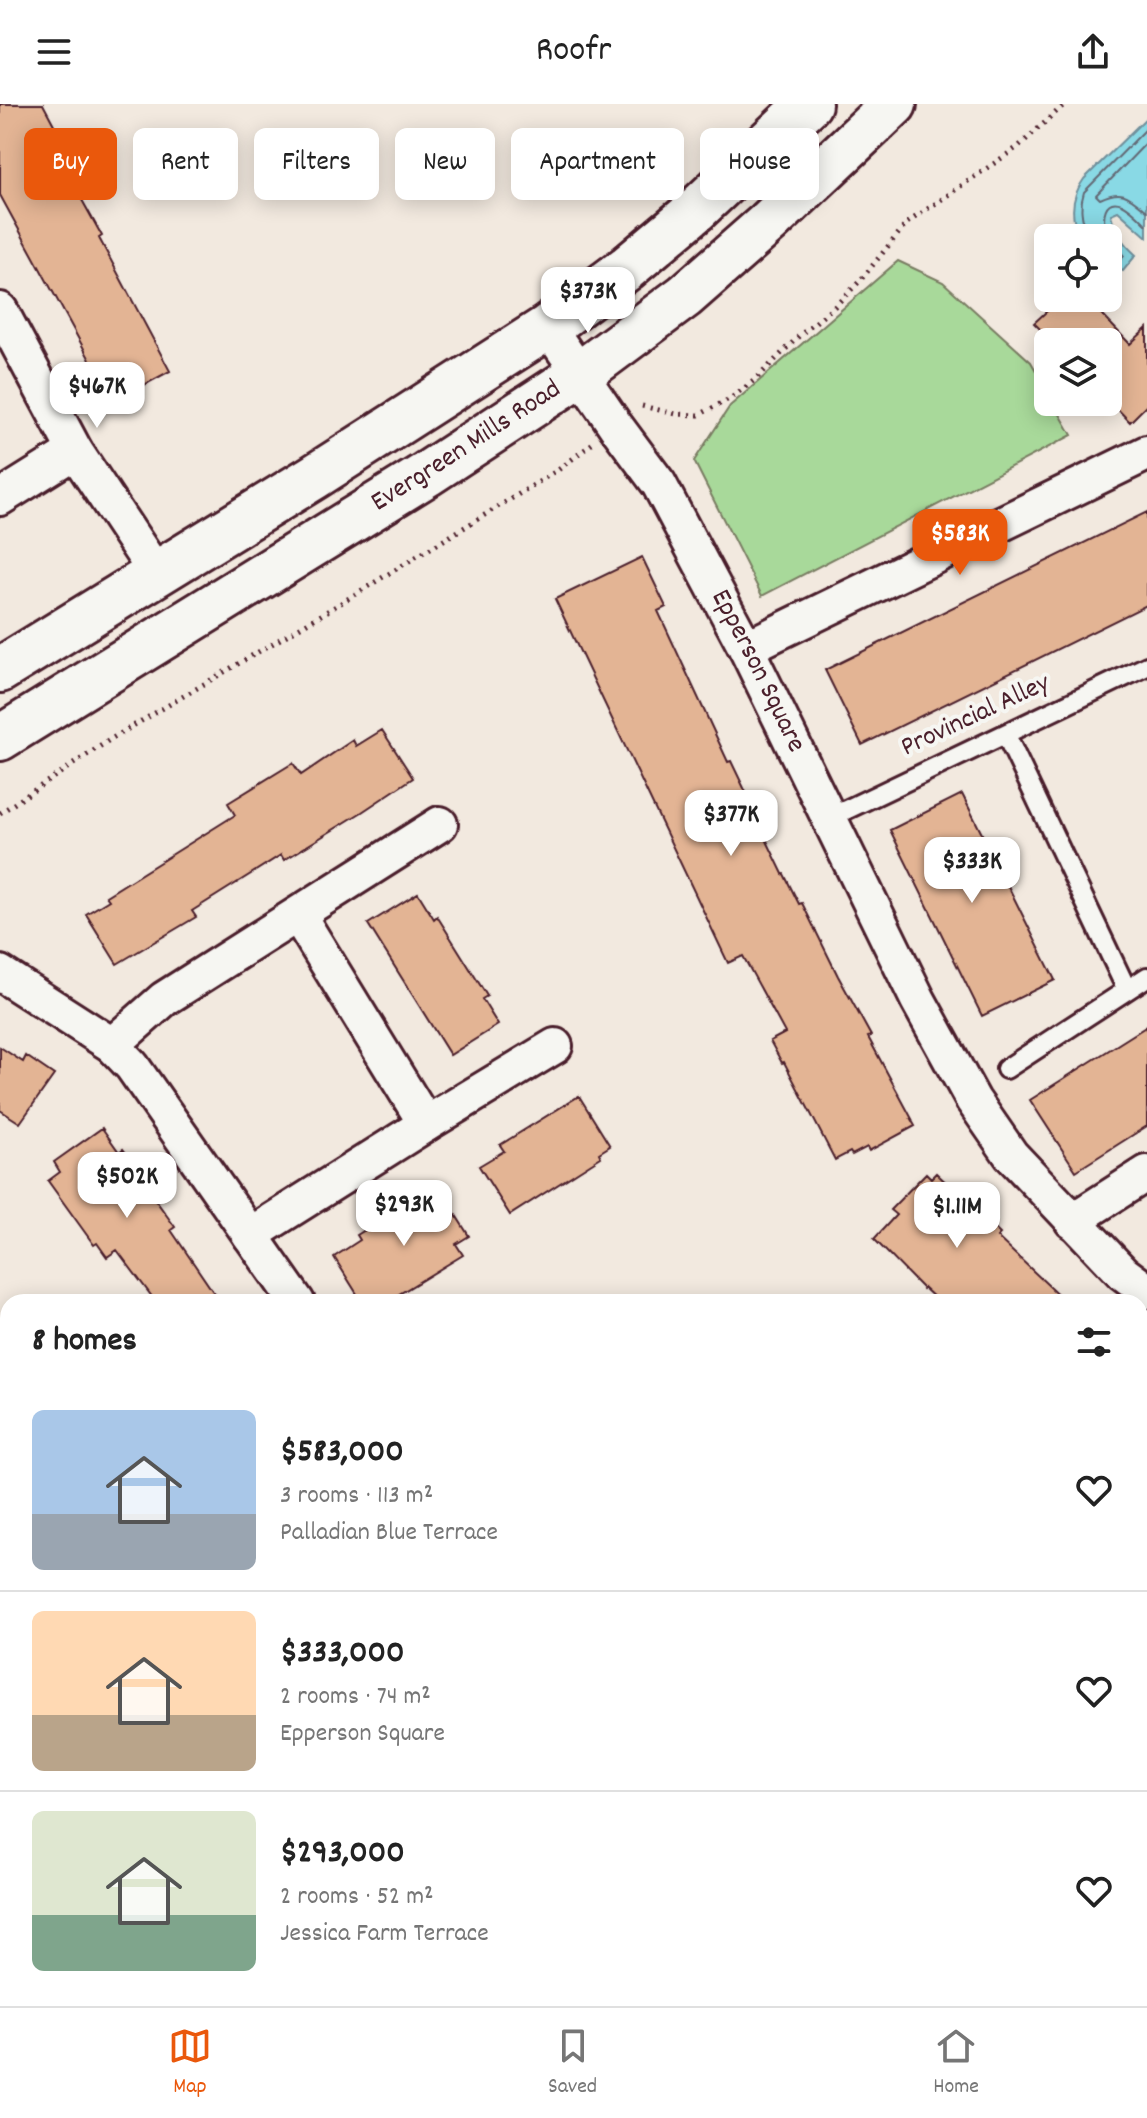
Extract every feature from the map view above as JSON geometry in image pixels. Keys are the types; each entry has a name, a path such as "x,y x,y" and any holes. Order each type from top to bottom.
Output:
{"main road":[{"name":"Evergreen Mills Road","path":"0,670 314,477 548,327 627,268 696,210 809,104"},
{"name":"Evergreen Mills Road","path":"0,738 427,474 580,374 685,296 894,104"}],"street":[{"path":"0,310 75,451 156,573"},
{"name":"Epperson Square","path":"548,327 659,484 746,648 918,1000 973,1100 1011,1155 1123,1273 1147,1291"},
{"path":"0,498 75,451"},
{"path":"746,648 1147,453"},
{"path":"112,1045 164,999 440,824"},
{"path":"298,915 426,1124"},
{"path":"0,973 112,1045 132,1066 291,1294"},
{"path":"250,1235 555,1046"},
{"path":"1072,1221 1147,1173"}],"lane":[{"name":"Provincial Alley","path":"829,818 1147,666"},
{"path":"1006,735 1127,990"},
{"path":"1006,1069 1147,977"}],"path":[{"path":"0,813 111,739 558,470 641,406 676,414 699,415 731,398 835,306 859,282 907,223 1018,147 1065,104"}],"green space":[{"path":"898,261 943,282 1031,362 1034,367 1034,416 1061,416 1072,435 762,596 694,461 730,406"}],"water":[{"path":"1147,117 1147,237 1118,211 1111,214 1114,224 1074,224 1074,200 1084,179"},
{"path":"1122,240 1136,255 1122,271"}],"building":[{"path":"0,104 43,104 56,128 24,128 24,200 82,200 170,371 113,402 0,195"},
{"path":"1046,312 1099,312 1115,328 1039,328 1034,323"},
{"path":"1147,328 1147,405 1130,422 1122,414 1122,336 1130,344"},
{"path":"1147,512 1147,605 862,745 825,670"},
{"path":"642,557 666,607 658,611 728,762 731,761 783,874 799,904 802,903 915,1126 869,1151 867,1147 835,1160 770,1041 785,1033 743,956 728,963 555,599"},
{"path":"382,730 413,778 284,860 281,855 192,911 196,917 117,964 86,914 109,900 106,896 235,815 228,803 293,763 301,775 353,740 356,746"},
{"path":"962,794 1055,980 982,1016 890,830"},
{"path":"418,893 434,919 437,916 487,996 482,999 498,1025 450,1055 368,924"},
{"path":"1147,1026 1147,1126 1076,1171 1030,1100"},
{"path":"0,1047 23,1062 26,1056 54,1075 20,1123 0,1110"},
{"path":"579,1096 610,1146 599,1153 601,1157 510,1215 479,1166 504,1151 500,1145"},
{"path":"102,1128 119,1152 123,1149 142,1175 139,1177 175,1227 171,1230 215,1294 150,1294 117,1250 107,1257 97,1243 94,1245 48,1181 60,1172 54,1162"},
{"path":"926,1173 931,1178 936,1173 1058,1294 930,1294 874,1239 896,1215 890,1210"},
{"path":"437,1185 469,1236 456,1244 463,1255 399,1294 357,1294 334,1257 360,1240 357,1235"}]}
